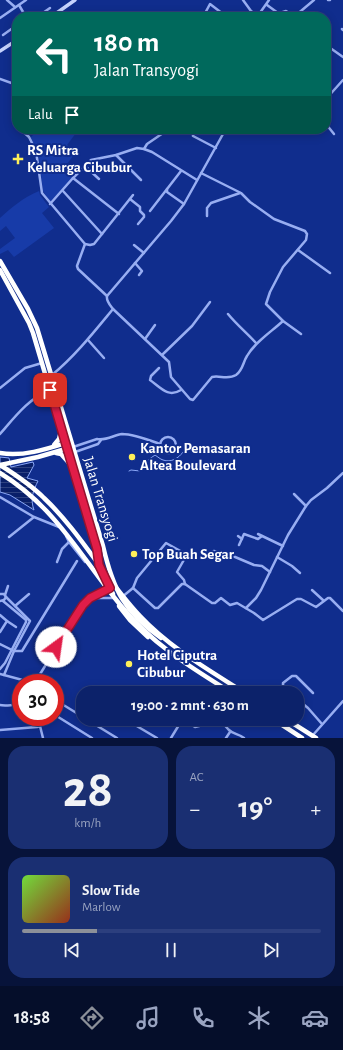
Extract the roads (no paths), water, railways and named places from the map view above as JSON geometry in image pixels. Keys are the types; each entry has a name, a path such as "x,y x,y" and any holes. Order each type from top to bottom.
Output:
{"highway":[{"name":"Jalan Transyogi","path":"0,261 28,310 52,375 107,562 121,598 136,617 152,632 235,686"},
{"name":"Jalan Transyogi","path":"0,270 36,333 50,390 97,549 99,565 114,598 124,613 148,637 220,686"},
{"path":"51,447 60,439 61,428"},
{"path":"0,453 16,454 40,450 66,443 73,447"},
{"path":"0,465 38,457 73,447"},
{"path":"54,453 61,454 72,465"},
{"path":"0,465 28,484 44,498 80,539 128,603 155,632 188,657 235,686"},
{"path":"0,474 24,490 55,519 122,608 150,637 178,659 220,686"},
{"path":"283,726 302,738"},
{"path":"298,726 315,737"}],"main road":[{"path":"58,12 74,0"},
{"path":"0,51 12,43"}],"street":[{"path":"7,0 15,7"},
{"path":"0,18 26,0"},
{"path":"243,0 252,12"},
{"path":"262,12 269,0"},
{"path":"301,12 314,0"},
{"path":"206,12 210,4 220,12"},
{"path":"19,5 23,12"},
{"path":"267,5 277,12"},
{"path":"44,12 50,8"},
{"path":"3,35 12,29"},
{"path":"331,49 343,57"},
{"path":"0,79 12,83"},
{"path":"331,93 343,80"},
{"path":"331,130 334,134"},
{"path":"26,134 34,145 36,151 42,193 85,244 93,245 133,195"},
{"path":"144,149 147,144 162,134"},
{"path":"193,134 193,136 216,148"},
{"path":"107,296 184,204 223,134"},
{"path":"50,204 92,159 116,155 137,148 152,152 198,180"},
{"path":"116,155 141,180"},
{"path":"85,166 99,179"},
{"path":"150,211 181,171"},
{"path":"201,173 241,193 250,202 274,218 305,231 308,235 298,250 283,267 270,292 266,304 283,321 301,334"},
{"path":"73,178 119,214"},
{"path":"167,189 167,192 184,204"},
{"path":"63,191 102,234"},
{"path":"207,216 207,208 211,203 241,193"},
{"path":"130,199 140,207 140,211 144,215 138,224"},
{"path":"85,244 78,269 107,296 108,302 113,308 169,362 171,377 190,399 193,400 212,377 224,378 236,375 242,368 246,357 256,343 283,321"},
{"path":"134,245 144,253"},
{"path":"298,250 330,273"},
{"path":"135,263 142,271 139,275"},
{"path":"162,355 192,326 210,302"},
{"path":"52,375 66,364 88,340 113,308"},
{"path":"228,314 256,343"},
{"path":"145,339 155,325"},
{"path":"88,340 104,358"},
{"path":"0,388 25,368 43,363"},
{"path":"160,368 151,376 150,380 172,394 181,390"},
{"path":"1,432 33,400 50,390"},
{"path":"73,447 97,439 101,440 122,434 160,444"},
{"path":"169,436 175,441 176,446 170,453 165,452 161,448 160,444 162,440 169,436"},
{"path":"73,447 98,444 101,440"},
{"path":"246,608 258,594 306,506 343,473"},
{"path":"294,494 306,506"},
{"path":"0,497 34,516 58,526 86,563 99,576 106,579"},
{"path":"9,537 34,516"},
{"path":"239,545 245,534 258,540 262,536"},
{"path":"258,534 283,546"},
{"path":"238,536 242,539"},
{"path":"57,562 62,549 69,542"},
{"path":"121,598 133,588 137,578 166,544 184,553 185,558 177,572 184,580 185,584 212,603 221,598 230,605 237,603 263,620 296,598 316,607 330,598 343,611"},
{"path":"207,554 214,551 228,554 254,565 262,566 270,572"},
{"path":"277,557 300,573"},
{"path":"0,644 13,651 20,652 23,650 77,561"},
{"path":"133,588 155,608 158,608 182,584 185,584"},
{"path":"4,675 26,621 1,601 5,596 8,586"},
{"path":"40,674 83,605 90,598 110,588"},
{"path":"312,590 324,601"},
{"path":"0,594 5,596 28,618 30,622 13,651 0,668"},
{"path":"15,606 29,594"},
{"path":"90,598 114,598"},
{"path":"0,615 16,627"},
{"path":"0,632 7,621"},
{"path":"0,674 12,677"},
{"path":"283,686 283,683 292,676 296,676 313,692"},
{"path":"315,737 322,724 343,701"},
{"path":"0,705 12,706"},
{"path":"64,705 76,713"},
{"path":"304,705 322,724"},
{"path":"64,721 92,738"},
{"path":"0,730 40,726 43,738"},
{"path":"97,726 116,738"},
{"path":"137,726 157,738"},
{"path":"171,738 177,726"},
{"path":"226,726 230,732 241,735 244,738"},
{"path":"226,738 230,732"}],"waterway":[{"path":"129,471 140,471 144,463 155,455 162,460 169,461 177,458 183,452"}],"place":[{"name":"RS Mitra Keluarga Cibubur","path":"18,159"},
{"name":"Kantor Pemasaran Altea Boulevard","path":"132,457"},
{"name":"Top Buah Segar","path":"134,554"},
{"name":"Hotel Ciputra Cibubur","path":"129,664"}]}
